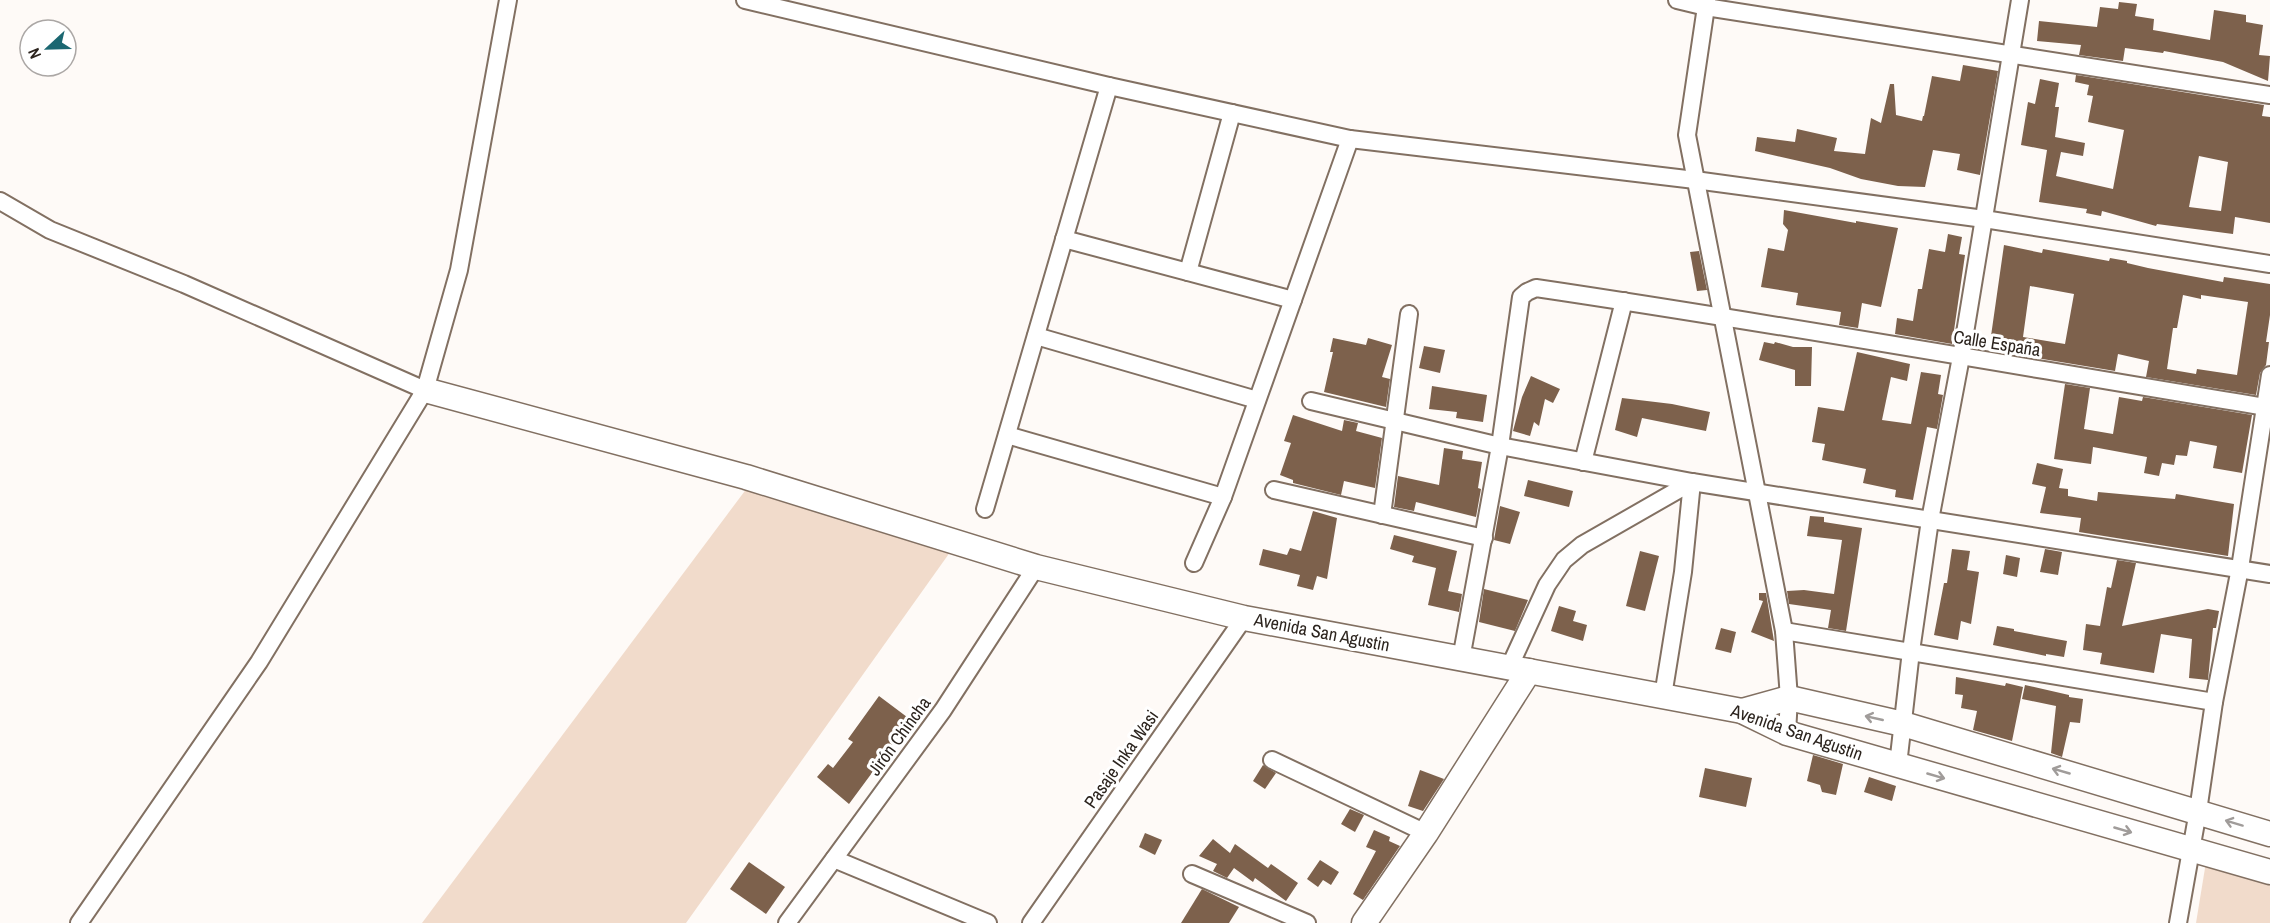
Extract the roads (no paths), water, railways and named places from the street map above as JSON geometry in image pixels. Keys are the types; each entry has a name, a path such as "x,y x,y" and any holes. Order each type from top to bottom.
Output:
{"street":[{"path":"79,923 259,662 425,390 459,270 507,0"},
{"path":"745,0 1350,140 1695,180 1984,219 2270,264"},
{"path":"1677,0 2270,94"},
{"path":"1898,765 1911,651 1930,520 1961,357 2020,0"},
{"path":"1707,4 1687,135 1784,631 1789,698 1787,733"},
{"path":"985,509 1109,86"},
{"path":"1188,272 1232,113"},
{"path":"1194,563 1222,497 1350,140"},
{"path":"0,201 50,230 184,284 425,390"},
{"path":"1064,238 1293,300"},
{"name":"Calle España","path":"1500,446 1521,297 1536,288 1723,315 1961,357 2265,406"},
{"path":"1583,462 1624,301"},
{"path":"1382,515 1408,314"},
{"path":"1036,336 1257,400"},
{"path":"2178,923 2198,812 2214,702 2240,568 2270,375"},
{"name":"Avenida San Agustin","path":"425,390 746,477 1036,567 1244,618 1742,711 1787,733 2270,872"},
{"path":"1311,401 1394,423 1500,446 1756,494 2270,574"},
{"path":"1007,435 1222,497"},
{"path":"1461,658 1500,446"},
{"path":"1364,923 1426,833 1519,669 1546,585 1564,560 1582,545 1692,482"},
{"path":"1663,696 1683,572 1692,482"},
{"path":"1274,490 1484,538"},
{"name":"Jirón Chincha","path":"787,923 943,710 1036,567"},
{"name":"Pasaje Inka Wasi","path":"1031,923 1244,618"},
{"path":"1784,631 2214,702"},
{"path":"1742,711 1789,698"},
{"name":"Avenida San Agustin","path":"1789,698 1903,724 2270,834"},
{"path":"1272,760 1426,833"},
{"path":"834,859 988,923"},
{"path":"1192,873 1307,923"}]}
